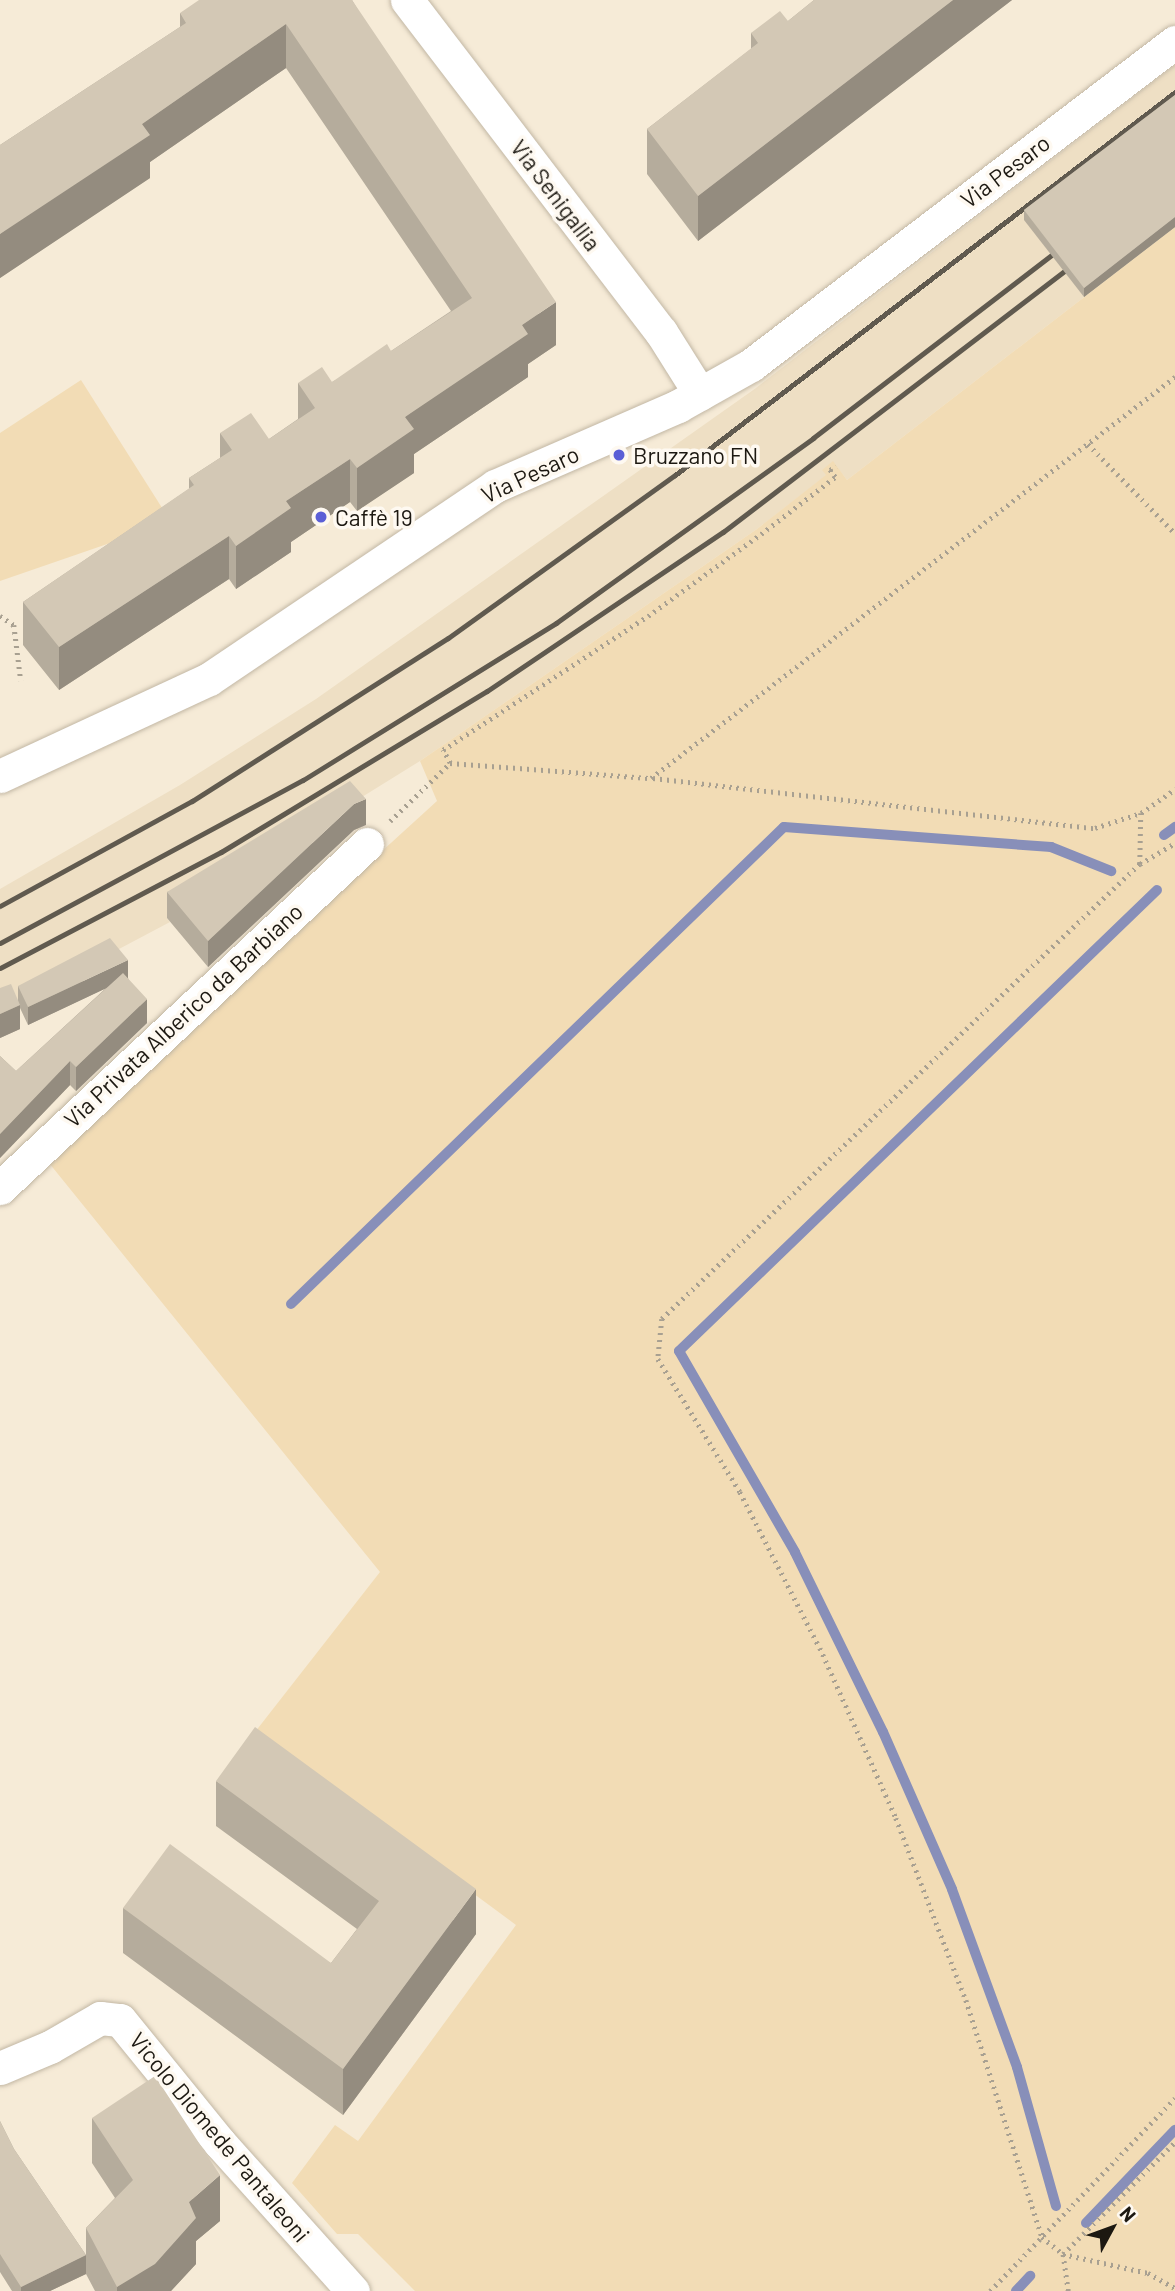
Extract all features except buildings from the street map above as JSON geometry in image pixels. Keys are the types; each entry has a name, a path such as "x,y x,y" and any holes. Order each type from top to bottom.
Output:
{"street":[{"name":"Via Senigallia","path":"407,0 661,332 699,394"},
{"name":"Via Pesaro","path":"0,776 209,678 495,486 699,394 751,365 1175,42"},
{"name":"Via Privata Alberico da Barbiano","path":"0,1188 367,844"},
{"name":"Vicolo Diomede Pantaleoni","path":"0,2068 50,2047 100,2018 120,2020 220,2143 353,2291"}],"path":[{"path":"651,778 1175,377"},
{"path":"1088,444 1175,533"},
{"path":"450,763 443,750 738,550 835,477 830,470 836,466"},
{"path":"0,616 14,625 21,681"},
{"path":"367,844 450,763 651,778 1095,828 1141,813 1175,789"},
{"path":"1140,864 1141,813"},
{"path":"1175,843 1140,864 662,1318 658,1359 740,1492 820,1648 896,1818 966,2000 1042,2237 1063,2253 1147,2273 1175,2288"},
{"path":"990,2291 1175,2098"},
{"path":"1063,2253 1175,2142"},
{"path":"1063,2253 1068,2291"}],"shaded area":[{"path":"1175,65 1175,227 847,480 833,462 827,475 757,529 420,761 167,918 170,922 0,1012 0,889 180,785 316,699 756,388"},
{"path":"1175,227 1175,2291 415,2291 358,2234 337,2234 292,2183 335,2125 358,2141 516,1925 255,1732 380,1572 45,1158 437,801 420,761 757,529 826,475 822,470 833,461 847,480"},
{"path":"81,380 171,522 0,581 0,433"}],"waterway":[{"path":"291,1304 784,827 1051,847 1111,871"},
{"path":"1164,835 1175,827"},
{"path":"1056,2206 1017,2067 952,1889 883,1732 795,1552 679,1351 1157,890"},
{"path":"1086,2223 1175,2130"},
{"path":"1016,2291 1030,2276"}],"railway":[{"path":"0,906 192,801 448,638 675,475 1175,92"},
{"path":"0,943 303,780 556,623 813,438 1066,244"},
{"path":"0,968 221,852 487,691 723,532 1080,259"}],"place":[{"name":"Bruzzano FN","path":"619,455"},
{"name":"Caffè 19","path":"321,517"}]}
